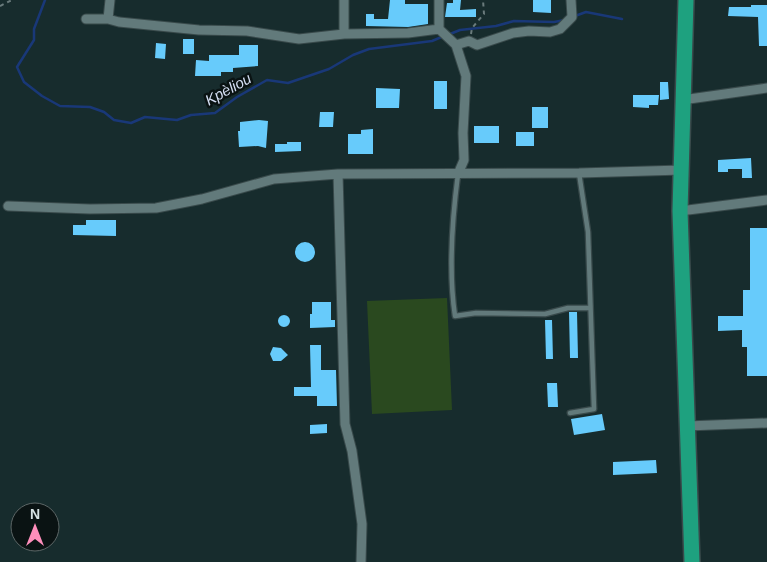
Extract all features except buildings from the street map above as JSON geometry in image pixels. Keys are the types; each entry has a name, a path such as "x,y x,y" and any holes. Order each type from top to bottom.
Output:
{"highway":[{"path":"686,0 680,211 692,562"}],"street":[{"path":"108,19 110,0"},
{"path":"344,0 344,34"},
{"path":"439,0 440,30 453,43 466,76 463,133 464,160 458,174"},
{"path":"453,43 469,41 477,44 513,33 529,31 550,32 560,29 572,17 572,0"},
{"path":"86,19 108,19 118,22 200,30 247,31 299,40 344,34 408,33 440,30"},
{"path":"682,100 767,88"},
{"path":"8,206 156,208 202,200 274,179 338,174 579,173 682,170"},
{"path":"338,174 345,424 352,451 362,524 361,562"},
{"path":"680,211 767,200"},
{"path":"687,426 767,423"}],"lane":[{"path":"570,413 594,409 588,232 579,173"},
{"path":"458,174 452,230 453,300 456,316 476,313 545,314 568,308 590,308"}],"path":[{"path":"0,6 12,0"},
{"path":"469,41 472,28 484,11 483,0"}],"green space":[{"path":"447,298 452,410 372,414 367,301"}],"waterway":[{"name":"Kpèliou","path":"45,0 34,29 34,40 17,67 24,82 42,96 60,106 90,107 104,112 114,120 131,123 145,117 177,120 191,115 215,113 237,97 267,80 288,83 329,69 353,55 369,49 432,41 444,36"},
{"name":"Kpèliou","path":"575,16 586,12 622,19"},
{"name":"Kpèliou","path":"450,34 460,30 496,26 514,21 554,22 565,20"}]}
